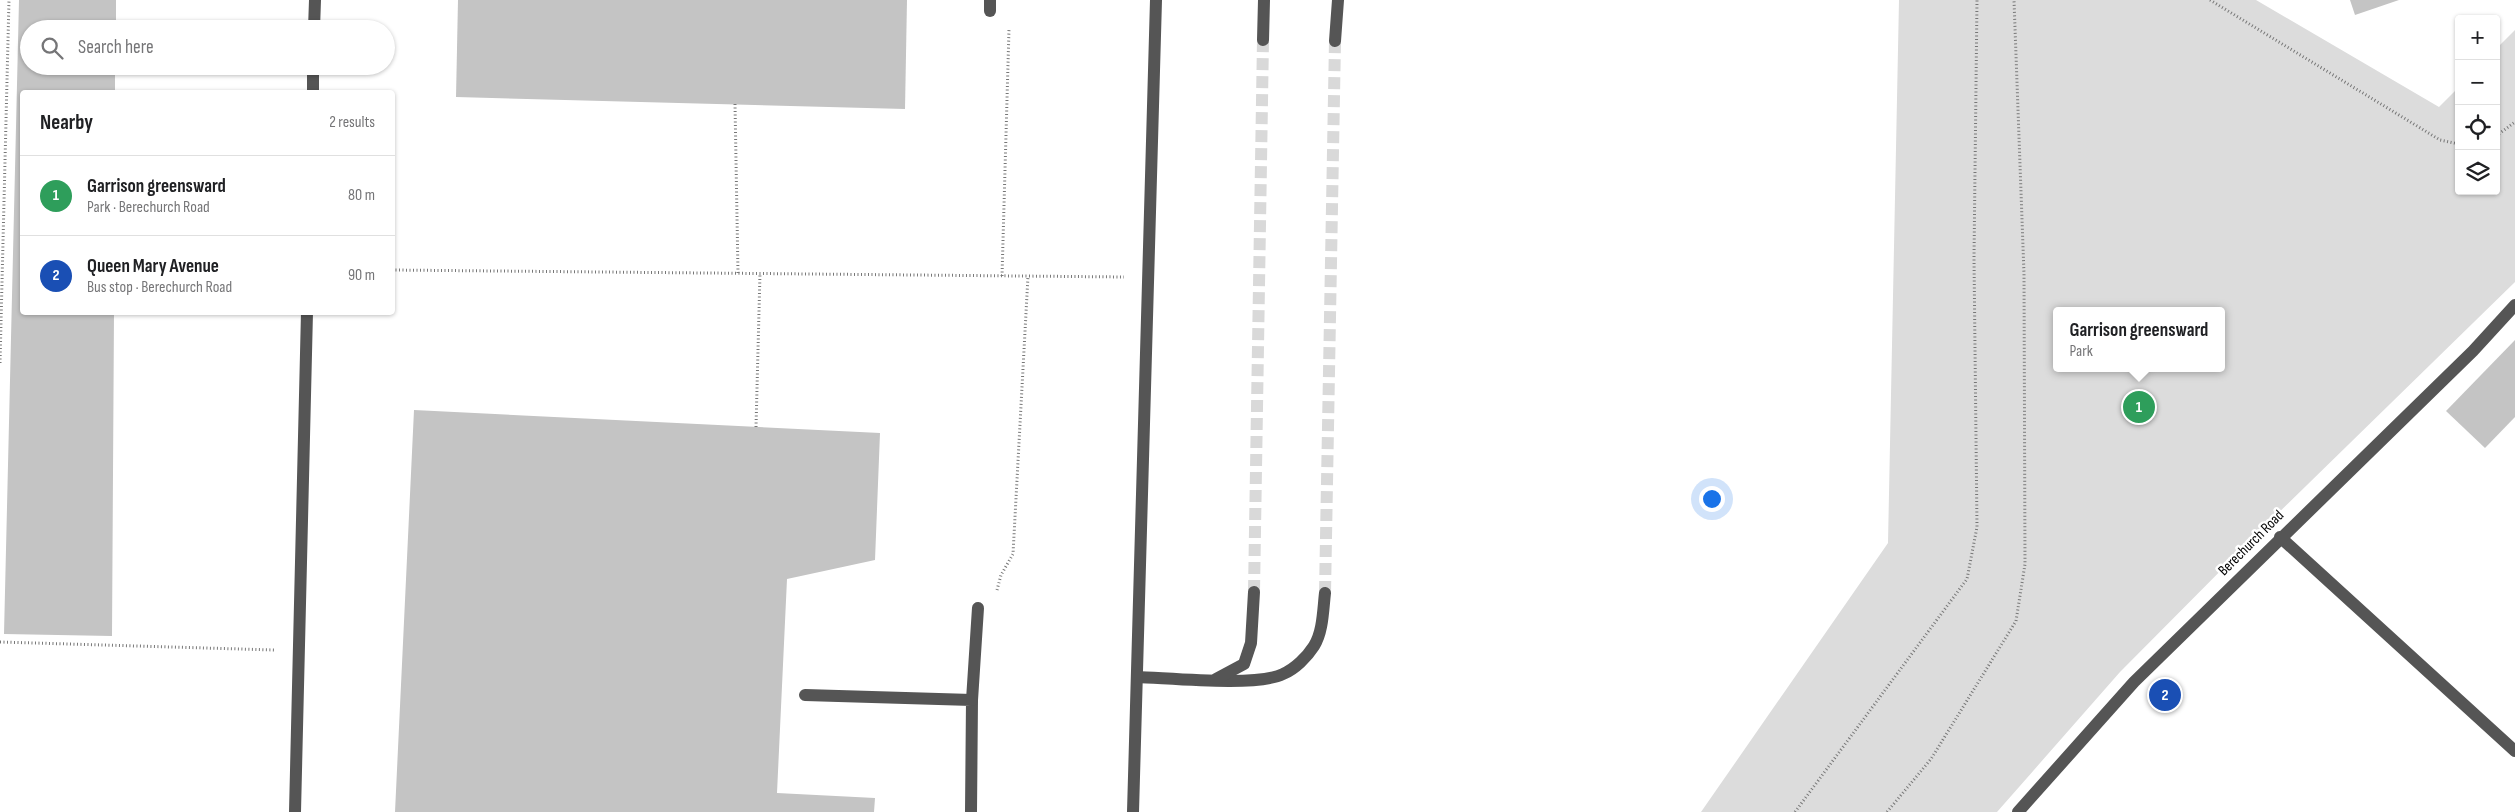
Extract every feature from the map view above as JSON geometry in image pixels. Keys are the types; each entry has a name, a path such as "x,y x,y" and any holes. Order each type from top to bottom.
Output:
{"street":[{"path":"314,20 315,0"},
{"path":"1133,812 1156,0"},
{"path":"1263,40 1264,0"},
{"path":"1335,41 1338,0"},
{"path":"313,75 313,90"},
{"name":"Berechurch Road","path":"2018,812 2134,682 2280,537 2473,351 2515,305"},
{"path":"295,812 307,315"},
{"path":"2280,537 2515,751"},
{"path":"1216,679 1244,664 1252,643 1254,592"},
{"path":"1137,677 1216,679 1266,678 1283,675 1302,661 1315,645 1321,625 1325,593"},
{"path":"971,812 972,700 978,608"},
{"path":"805,696 972,700"}],"path":[{"path":"0,363 9,0"},
{"path":"1795,812 1966,579 1978,527 1974,258 1976,0"},
{"path":"1887,812 1931,759 2016,621 2024,573 2024,274 2014,0"},
{"path":"2210,0 2440,140 2455,143"},
{"path":"990,6 1009,13 1002,276"},
{"path":"735,104 738,273"},
{"path":"2500,133 2515,122"},
{"path":"395,270 1148,277"},
{"path":"756,427 760,273"},
{"path":"978,608 995,609 997,587 1001,575 1013,554 1028,276"},
{"path":"0,642 299,650"}],"shaded area":[{"path":"1899,0 2256,0 2439,107 2455,91 2455,195 2500,195 2500,45 2515,30 2515,282 2264,527 2120,672 1997,812 1701,812 1888,543"}],"building":[{"path":"19,0 116,0 116,20 20,20 20,75 115,75 115,90 20,90 20,315 114,315 112,636 4,634"},
{"path":"458,0 907,0 905,109 456,97"},
{"path":"2350,0 2399,0 2355,15"},
{"path":"2515,340 2515,417 2485,448 2446,411"},
{"path":"414,410 880,433 875,560 787,579 777,793 875,798 874,812 395,812"}],"tunnel":[{"path":"1254,592 1263,40"},
{"path":"1325,593 1335,41"}],"place":[{"name":"Garrison greensward","path":"2139,407"},
{"name":"Queen Mary Avenue","path":"2165,695"}]}
